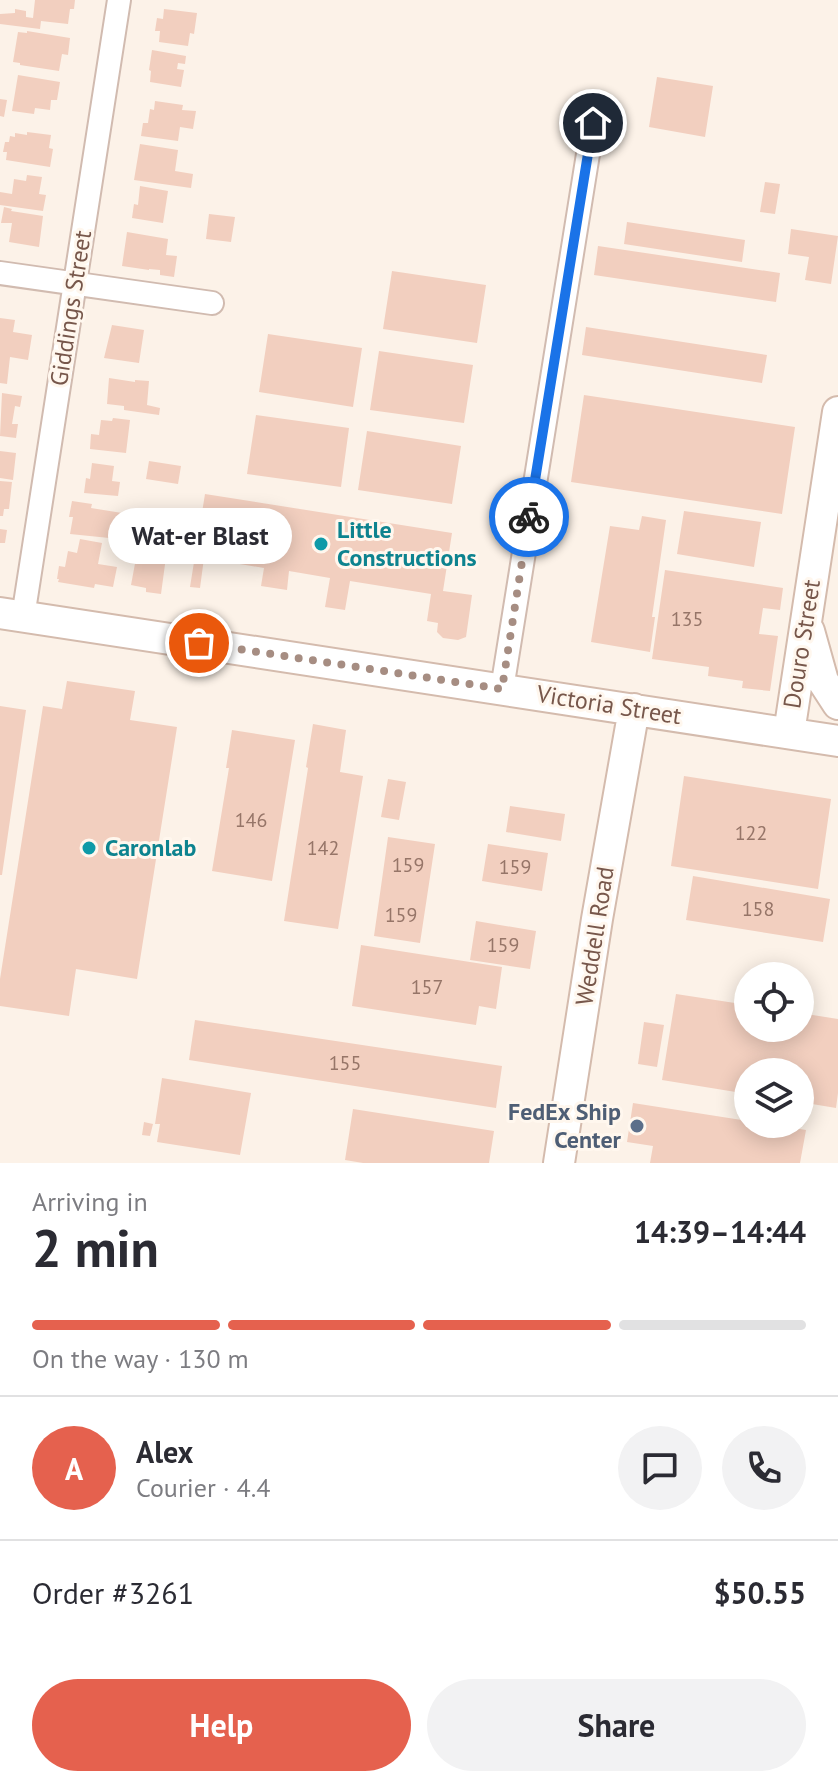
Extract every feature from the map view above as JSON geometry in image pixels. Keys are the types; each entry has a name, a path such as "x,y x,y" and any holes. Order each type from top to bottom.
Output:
{"street":[{"name":"Giddings Street","path":"12,615 75,284 119,0"},
{"path":"502,689 593,123"},
{"path":"0,273 212,303"},
{"name":"Douro Street","path":"789,733 838,412"},
{"name":"Victoria Street","path":"12,615 838,741"},
{"path":"806,621 823,681 838,704"},
{"name":"Weddell Road","path":"559,1163 634,709"}],"building":[{"path":"35,0 75,0 68,24 41,21 40,29 0,24 0,14 15,13 15,9 26,11 26,17 33,18"},
{"path":"164,9 197,13 194,34 190,33 188,46 159,42 160,31 155,31 157,18 163,19"},
{"path":"18,32 70,38 68,55 62,54 59,71 13,62"},
{"path":"152,50 186,56 185,64 178,63 177,69 184,70 181,87 150,82"},
{"path":"18,75 60,82 57,100 51,100 50,110 35,108 34,114 12,111"},
{"path":"657,77 713,86 705,137 649,127"},
{"path":"0,99 7,100 4,117 0,116"},
{"path":"155,101 183,105 182,110 196,111 193,129 180,127 178,141 141,136 143,123 148,123"},
{"path":"27,132 51,135 49,148 53,149 50,167 6,160 7,152 3,152 5,142 9,142 10,136 15,137 15,133 27,135"},
{"path":"140,144 178,150 175,171 193,174 191,188 134,180"},
{"path":"27,175 42,177 39,194 46,195 43,211 0,205 0,192 12,194 14,179 26,181"},
{"path":"765,182 780,184 775,214 760,212"},
{"path":"140,186 168,191 163,223 132,218 134,204 138,205"},
{"path":"4,207 43,216 39,247 9,242 12,223 1,223"},
{"path":"209,214 235,217 231,242 206,239"},
{"path":"627,222 745,240 742,262 624,244"},
{"path":"791,229 838,236 831,284 805,280 809,257 788,254"},
{"path":"127,232 168,239 166,255 177,256 174,277 160,275 160,270 122,266"},
{"path":"598,246 780,273 776,302 594,275"},
{"path":"392,271 486,285 477,343 383,329"},
{"path":"0,318 15,320 13,332 32,335 28,360 10,357 7,384 0,383"},
{"path":"112,325 144,330 139,363 104,358"},
{"path":"586,327 767,355 762,383 582,355"},
{"path":"268,334 362,348 353,407 259,392"},
{"path":"379,351 473,365 464,423 370,410"},
{"path":"109,378 149,381 147,405 160,408 159,415 107,404"},
{"path":"2,393 22,396 20,407 15,406 12,424 18,424 16,438 0,436"},
{"path":"584,395 795,427 782,514 571,482"},
{"path":"256,415 349,428 341,487 247,474"},
{"path":"113,418 130,420 126,453 90,449 91,434 99,435 101,420 112,421"},
{"path":"367,431 461,446 452,504 358,490"},
{"path":"0,451 16,453 13,480 0,478"},
{"path":"149,461 181,466 178,484 146,479"},
{"path":"92,463 114,466 112,481 120,482 118,496 84,493"},
{"path":"0,481 12,482 9,509 4,509 3,516 0,516"},
{"path":"205,494 452,533 443,591 472,595 466,637 458,640 443,638 437,632 438,623 427,621 431,594 350,581 345,610 325,607 330,578 289,571 287,590 261,586 264,568 204,558 200,588 190,587"},
{"path":"72,501 122,513 119,539 70,534"},
{"path":"684,511 761,522 754,567 677,554"},
{"path":"642,516 666,520 650,652 591,642 610,526 639,530"},
{"path":"0,529 7,530 5,543 0,543"},
{"path":"80,539 102,543 98,564 117,567 113,587 95,584 94,588 58,582 59,566 65,567 68,551 77,553"},
{"path":"137,553 166,557 161,594 131,585"},
{"path":"665,570 783,588 780,610 763,608 759,634 778,636 770,691 742,688 743,681 708,676 709,667 652,659"},
{"name":"Caronlab","path":"67,681 135,691 130,720 177,727 137,979 76,969 69,1016 0,1006 0,979 43,706 62,709"},
{"path":"0,706 26,710 2,875 0,875"},
{"path":"313,724 346,730 340,772 363,776 338,929 284,921"},
{"path":"232,730 295,740 272,881 212,871"},
{"path":"684,776 831,799 818,889 671,866"},
{"path":"388,779 406,782 399,820 381,817"},
{"path":"510,806 565,814 561,841 506,832"},
{"path":"388,837 435,844 420,943 374,936"},
{"path":"488,844 548,853 542,891 482,881"},
{"path":"693,876 830,899 823,942 686,920"},
{"path":"476,921 536,931 530,969 470,960"},
{"path":"361,945 502,967 496,1009 479,1006 476,1025 352,1006"},
{"path":"676,994 734,1003 734,1042 814,1042 814,1015 838,1019 836,1108 814,1104 814,1058 734,1058 734,1092 662,1080"},
{"path":"195,1020 502,1066 496,1108 189,1060"},
{"path":"644,1022 664,1025 657,1067 638,1064"},
{"path":"162,1078 251,1093 240,1155 157,1142 160,1124 155,1124"},
{"path":"633,1103 734,1119 734,1138 805,1138 800,1163 650,1163 653,1146 627,1142"},
{"path":"353,1109 494,1131 489,1163 363,1163 345,1160"},
{"path":"144,1122 153,1124 150,1136 142,1135"}],"way so far":[{"path":"199,643 502,689 529,517"}],"place":[{"name":"Little Constructions","path":"321,544"},
{"name":"Wat-er Blast","path":"199,643"},
{"name":"Caronlab","path":"89,848"},
{"name":"FedEx Ship Center","path":"637,1126"}],"route":[{"path":"529,517 593,123"}]}
